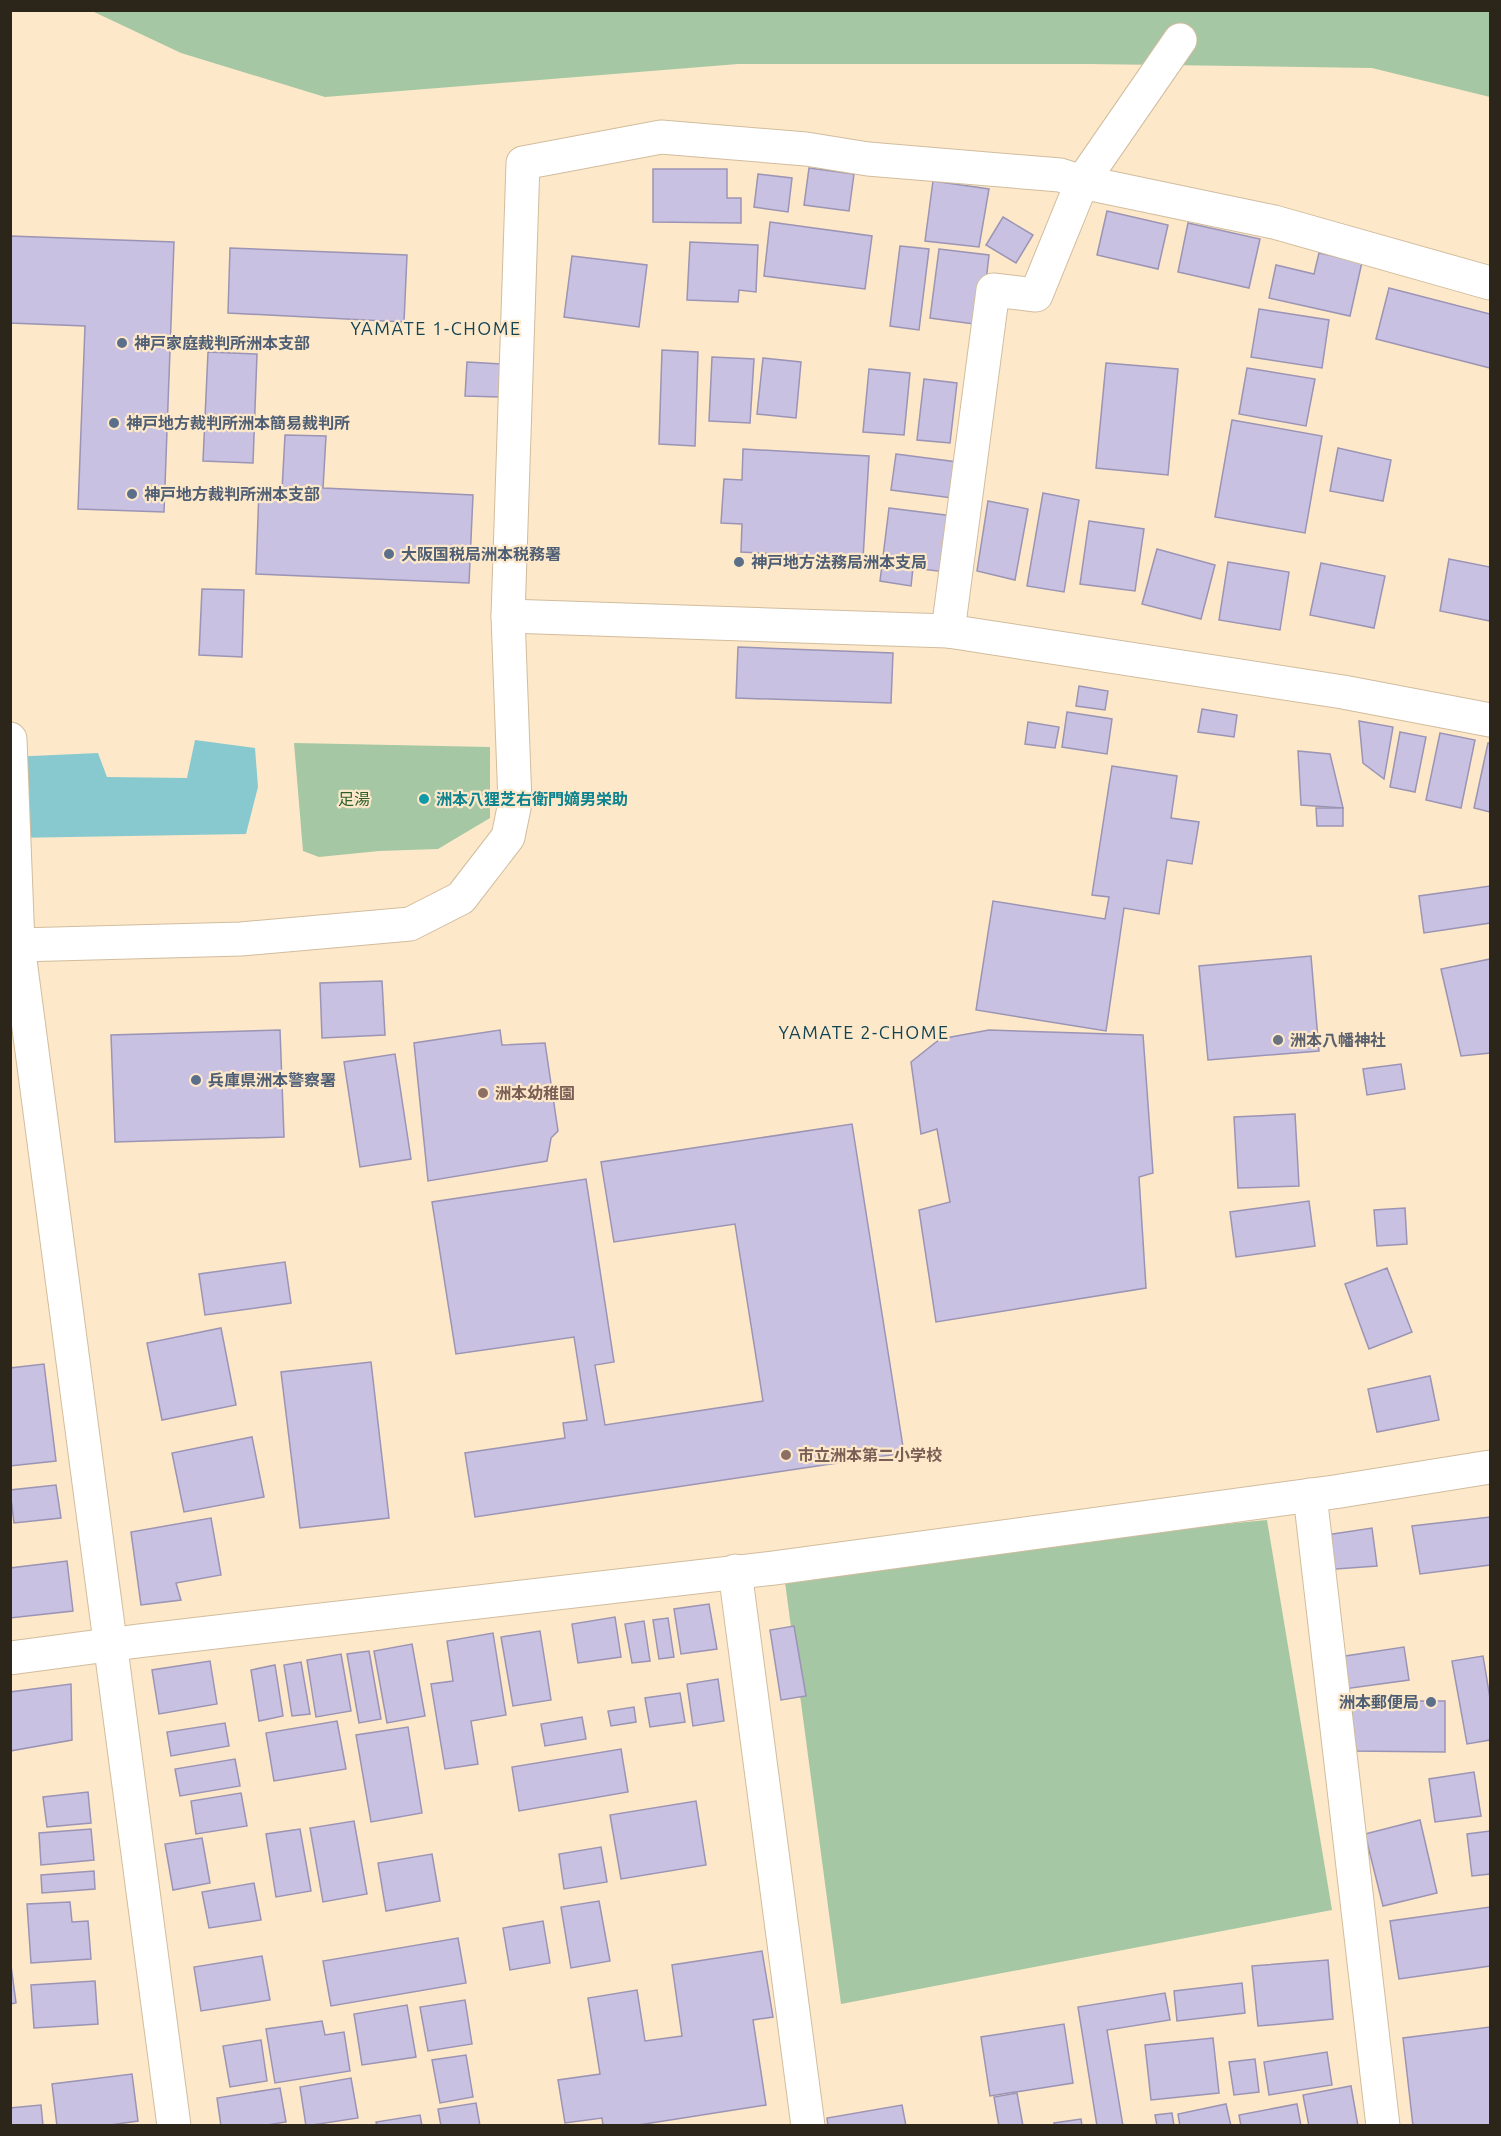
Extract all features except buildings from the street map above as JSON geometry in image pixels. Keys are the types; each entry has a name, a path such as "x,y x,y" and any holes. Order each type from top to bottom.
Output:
{"street":[{"path":"948,631 993,290 1036,295 1082,182 1180,40"},
{"path":"14,945 241,939 410,924 461,898 508,837 515,803 508,616 523,163 661,137 806,150 868,159 1060,175 1082,182 1274,222 1491,283"},
{"path":"508,616 948,631 1343,692 1491,720"},
{"path":"10,739 14,945 174,2126"},
{"path":"10,1658 786,1566 1310,1495 1491,1467"},
{"path":"1310,1495 1383,2126"},
{"path":"735,1571 808,2126"}],"green space":[{"path":"92,11 1490,11 1490,97 1372,68 1090,64 738,64 325,97 181,53"},
{"name":"足湯","path":"294,743 490,747 490,818 438,849 379,851 319,857 303,851"},
{"path":"1267,1520 1332,1910 841,2004 783,1567"}],"water":[{"path":"195,740 255,748 258,787 246,834 11,838 10,757 98,753 107,777 187,778"}],"place":[{"name":"神戸家庭裁判所洲本支部","path":"122,343"},
{"name":"神戸地方裁判所洲本簡易裁判所","path":"114,423"},
{"name":"神戸地方裁判所洲本支部","path":"132,494"},
{"name":"大阪国税局洲本税務署","path":"389,554"},
{"name":"神戸地方法務局洲本支局","path":"739,562"},
{"name":"洲本八狸芝右衛門嫡男栄助","path":"424,799"},
{"name":"洲本八幡神社","path":"1278,1040"},
{"name":"兵庫県洲本警察署","path":"196,1080"},
{"name":"洲本幼稚園","path":"483,1093"},
{"name":"市立洲本第二小学校","path":"786,1455"},
{"name":"洲本郵便局","path":"1431,1702"}],"district":[{"name":"YAMATE 1-CHOME","path":"436,329"},
{"name":"YAMATE 2-CHOME","path":"864,1033"}]}
